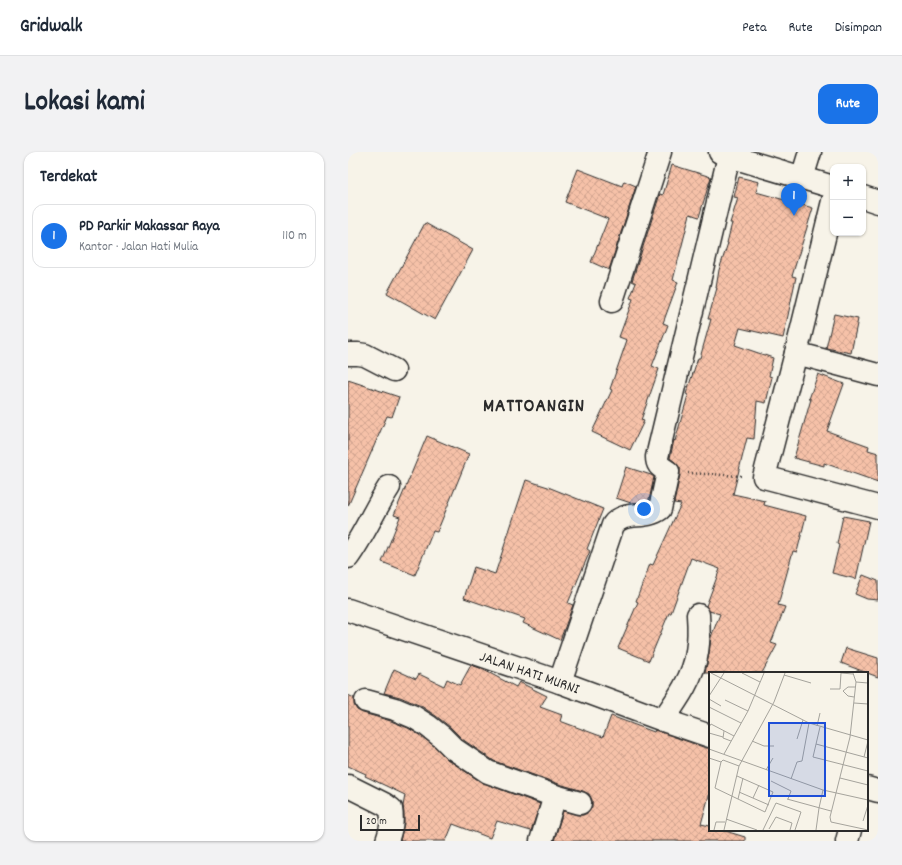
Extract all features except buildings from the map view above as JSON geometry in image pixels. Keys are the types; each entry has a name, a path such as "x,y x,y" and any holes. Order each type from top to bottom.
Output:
{"street":[{"path":"612,301 660,152"},
{"path":"802,178 810,152"},
{"path":"560,682 613,525 622,517 648,515 655,513 660,509 668,472 660,466 656,457 725,154 830,186"},
{"path":"866,198 878,202"},
{"path":"830,213 764,477 878,507"},
{"path":"348,354 365,355 394,370"},
{"path":"796,354 878,375"},
{"path":"348,557 360,539 389,487"},
{"name":"JALAN HATI MURNI","path":"348,610 560,682 709,736"},
{"path":"663,720 690,677 697,653 699,632 698,615"},
{"path":"366,701 395,709 414,717 442,737 454,749 488,772 555,796 580,803"},
{"path":"348,786 391,809 392,827 387,841"},
{"path":"868,788 878,791"},
{"path":"541,841 555,796"},
{"path":"847,841 850,831"}],"path":[{"path":"668,472 764,477"}],"place":[{"name":"PD Parkir Makassar Raya","path":"794,216"}],"district":[{"name":"MATTOANGIN","path":"534,404"}]}
